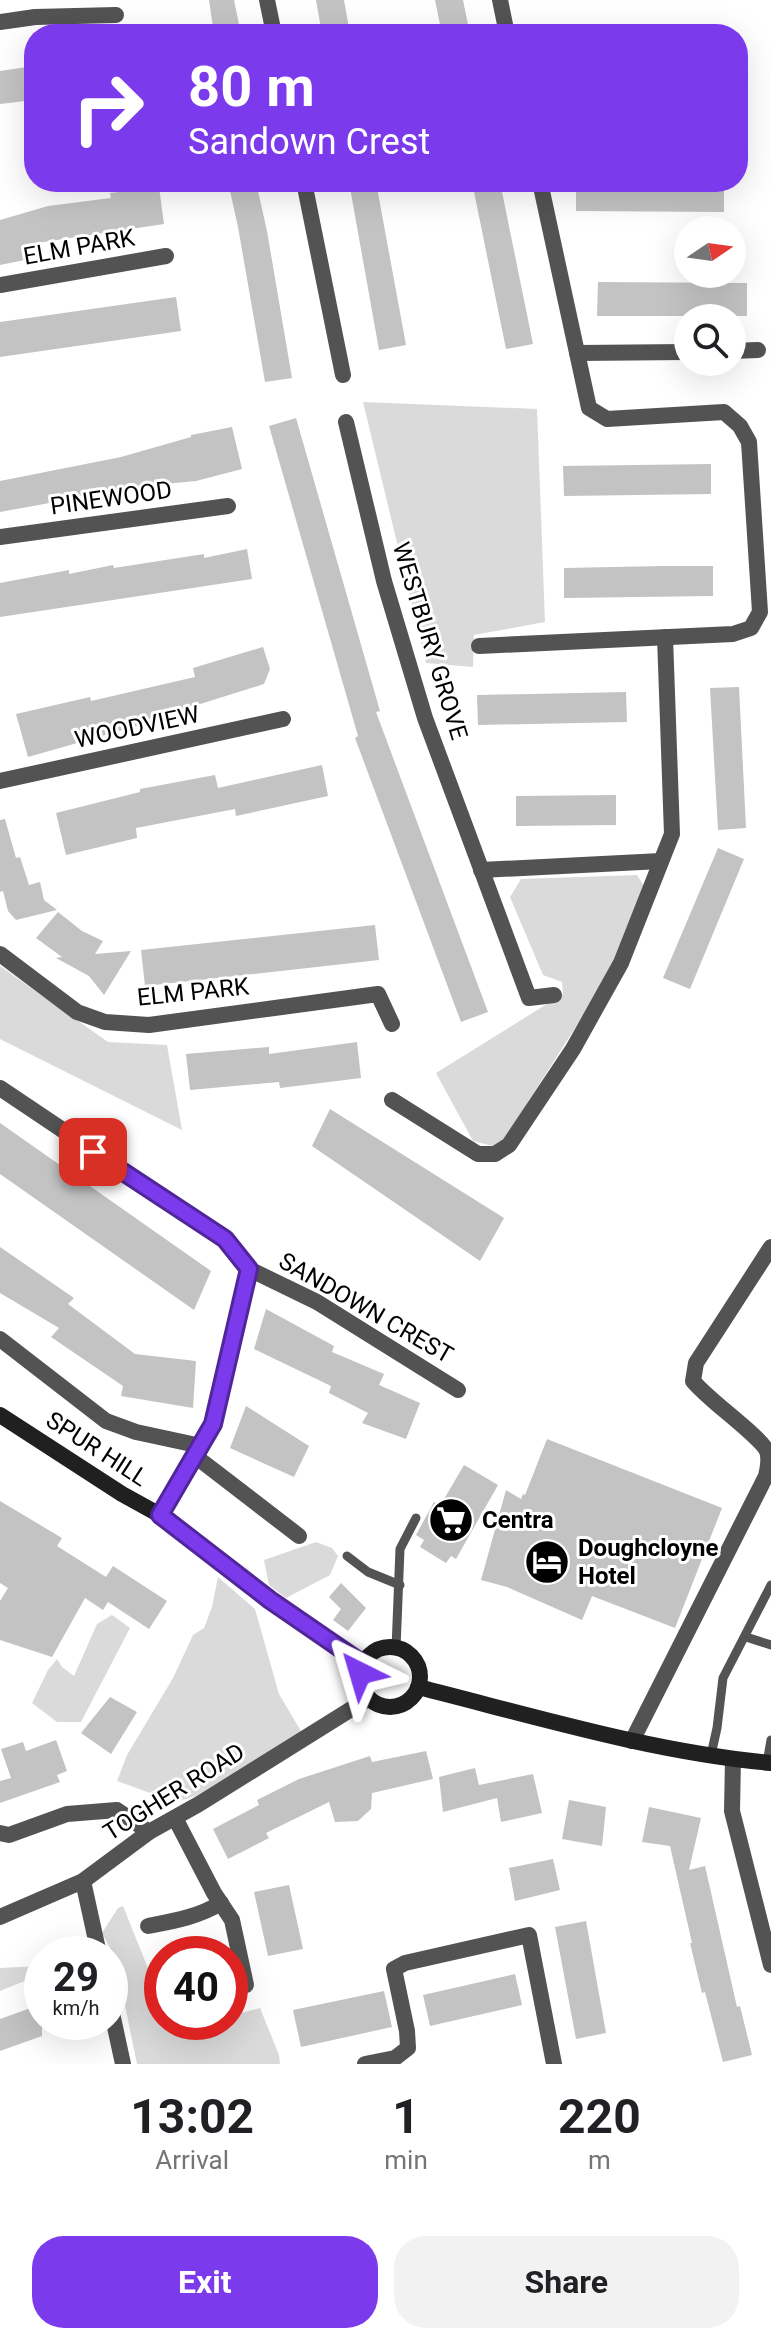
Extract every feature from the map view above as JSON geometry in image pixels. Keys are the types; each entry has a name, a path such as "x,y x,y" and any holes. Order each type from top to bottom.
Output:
{"street":[{"path":"267,0 272,24"},
{"path":"500,0 505,24"},
{"path":"0,22 35,17 116,15"},
{"path":"306,192 343,375"},
{"path":"542,192 577,353 674,352"},
{"name":"ELM PARK","path":"0,285 166,256"},
{"path":"746,350 758,350"},
{"name":"WESTBURY GROVE","path":"479,646 733,634 751,628 760,612 749,442 740,426 724,412 607,419 589,408 577,353"},
{"name":"WESTBURY GROVE","path":"346,422 384,581 416,688 481,870 529,998 554,995"},
{"name":"PINEWOOD","path":"0,537 228,506"},
{"path":"392,1100 478,1154 495,1154 509,1145 573,1049 621,963 672,834 665,637"},
{"name":"WOODVIEW","path":"0,781 283,719"},
{"path":"481,870 661,861"},
{"name":"ELM PARK","path":"0,954 77,1012 105,1022 149,1025 378,994 392,1024"},
{"name":"SANDOWN CREST","path":"0,1088 225,1239 249,1269 317,1302 458,1390"},
{"path":"632,1741 766,1476 769,1462 766,1448 702,1393 693,1381 696,1363 771,1247"},
{"name":"SANDOWN CREST","path":"160,1515 213,1424 249,1269"},
{"path":"0,1339 106,1421 198,1451 299,1536"},
{"name":"SPUR HILL","path":"0,1415 160,1515 270,1600 363,1664"},
{"path":"396,1648 413,1658 418,1667 418,1687 413,1696 396,1706 377,1704 369,1698 360,1682 363,1664 377,1650 396,1648"},
{"path":"418,1687 632,1741 769,1763"},
{"name":"TOGHER ROAD","path":"0,1917 83,1881 149,1832 369,1698"},
{"path":"733,1759 732,1811 771,1965"},
{"path":"0,1833 9,1835 67,1814 117,1810 149,1832"},
{"path":"175,1818 232,1920 235,1936"},
{"path":"83,1881 95,1936"},
{"path":"148,1926 184,1919 221,1903"},
{"path":"365,2064 395,2058 408,2048 394,1969 405,1963 529,1935 554,2064"},
{"path":"118,2040 123,2064"}],"lane":[{"path":"396,1648 400,1549 416,1518"},
{"path":"347,1556 368,1572 400,1585"},
{"path":"711,1755 723,1678 771,1585"},
{"path":"746,1637 771,1645"},
{"path":"769,1763 771,1740"}],"shaded area":[{"path":"363,402 537,409 545,622 474,635 473,667 426,663"},
{"path":"637,875 644,886 617,962 503,1141 493,1146 473,1141 436,1073 563,994 562,982 543,975 510,897 521,879"},
{"path":"0,966 108,1042 167,1045 182,1130 0,1039"},
{"path":"316,1542 332,1548 338,1556 330,1575 286,1598 269,1585 264,1560"},
{"path":"218,1577 255,1609 279,1694 305,1738 266,1756 196,1796 175,1802 117,1781 127,1755 173,1678 193,1635 204,1628"},
{"path":"112,1615 130,1628 81,1722 57,1722 32,1703 48,1670 57,1659 74,1676 97,1624"},
{"path":"123,1906 144,1958 144,2040 248,2040 248,2011 260,2008 280,2064 137,2064 128,2020 128,1936 104,1936 102,1933 118,1908"},
{"path":"24,1967 24,1981 0,1991 0,1968"}],"building":[{"path":"209,0 234,0 239,24 213,24"},
{"path":"316,0 344,0 348,24 320,24"},
{"path":"435,0 463,0 468,24 440,24"},
{"path":"24,67 24,101 0,104 0,71"},
{"path":"160,192 164,224 37,243 40,257 0,265 0,220 48,206 111,198 110,193"},
{"path":"230,192 258,192 292,378 265,382"},
{"path":"351,192 378,192 406,345 379,350"},
{"path":"474,192 502,192 533,344 506,349"},
{"path":"576,192 724,192 724,212 576,211"},
{"path":"598,282 674,283 674,288 746,288 747,283 747,316 746,304 674,304 674,316 597,316"},
{"path":"176,297 181,331 0,357 0,322"},
{"path":"296,418 380,711 376,712 488,1012 461,1022 355,738 358,736 269,426"},
{"path":"232,427 242,469 196,481 143,486 0,512 0,481 121,457 191,435"},
{"path":"711,464 711,494 564,496 563,466"},
{"path":"247,549 252,579 0,617 0,583 69,570 69,574 113,565 114,568 204,554 204,558"},
{"path":"713,566 713,596 564,598 564,568"},
{"path":"263,647 270,669 264,684 178,711 179,714 28,757 16,714 90,697 91,701 195,677 193,668"},
{"path":"739,687 746,828 718,830 710,688"},
{"path":"626,692 627,722 478,725 477,695"},
{"path":"322,765 328,796 236,816 235,809 136,828 137,838 66,855 56,813 140,792 140,789 215,775 218,788"},
{"path":"616,795 616,825 516,826 516,796"},
{"path":"5,819 16,858 20,857 29,885 40,882 44,900 57,910 16,920 8,911 3,891 0,892 0,820"},
{"path":"718,848 744,859 690,989 663,978"},
{"path":"58,912 82,931 103,941 95,954 131,951 104,995 89,976 56,958 62,957 36,938"},
{"path":"375,925 379,960 145,986 141,950"},
{"path":"357,1042 361,1078 280,1088 279,1082 190,1090 186,1054 269,1047 269,1054"},
{"path":"330,1109 504,1218 480,1261 312,1146"},
{"path":"0,1123 211,1271 194,1310 0,1174"},
{"path":"0,1247 74,1298 68,1304 135,1354 196,1361 193,1408 121,1396 123,1386 51,1337 59,1328 0,1293"},
{"path":"266,1309 334,1346 332,1352 384,1374 379,1385 420,1403 406,1439 362,1423 368,1413 329,1393 331,1386 254,1349"},
{"path":"246,1406 309,1446 294,1477 230,1448"},
{"path":"547,1439 722,1508 675,1628 592,1596 582,1620 507,1587 481,1580 506,1490 521,1499 525,1495"},
{"name":"Centra","path":"464,1465 498,1485 456,1559 451,1556 446,1563 420,1547 424,1540 416,1535 434,1502 440,1506"},
{"path":"0,1501 62,1538 57,1546 106,1577 113,1566 167,1601 149,1629 108,1602 103,1610 85,1598 52,1657 0,1640 0,1601 8,1588 0,1583"},
{"path":"341,1583 366,1608 348,1631 333,1620 341,1609 329,1597"},
{"path":"110,1697 137,1712 111,1754 81,1733"},
{"path":"56,1740 67,1771 57,1775 60,1782 0,1803 0,1781 11,1778 1,1749 23,1742 26,1751"},
{"path":"426,1751 433,1779 372,1793 371,1809 358,1821 335,1822 329,1802 266,1833 269,1838 228,1859 213,1829 259,1805 257,1800 299,1779 370,1756 372,1762"},
{"path":"475,1768 479,1785 533,1774 542,1813 501,1822 497,1798 443,1812 439,1777"},
{"path":"569,1800 606,1807 602,1846 562,1839"},
{"path":"649,1807 701,1818 689,1870 705,1866 737,2007 740,2006 752,2055 723,2062 705,1992 702,1993 670,1846 642,1842"},
{"path":"553,1859 560,1890 515,1901 509,1868"},
{"path":"289,1885 303,1949 268,1956 254,1892"},
{"path":"586,1921 606,2033 576,2039 555,1927"},
{"path":"515,1974 522,2005 430,2026 423,1995"},
{"path":"384,1991 392,2027 301,2047 293,2010"},
{"path":"24,2010 24,2040 31,2040 0,2051 0,2019"}],"place":[{"name":"Centra","path":"451,1520"},
{"name":"Doughcloyne Hotel","path":"547,1562"}],"route":[{"path":"93,1152 225,1239 249,1269 213,1424 160,1515 270,1600 363,1664 360,1673"}]}
